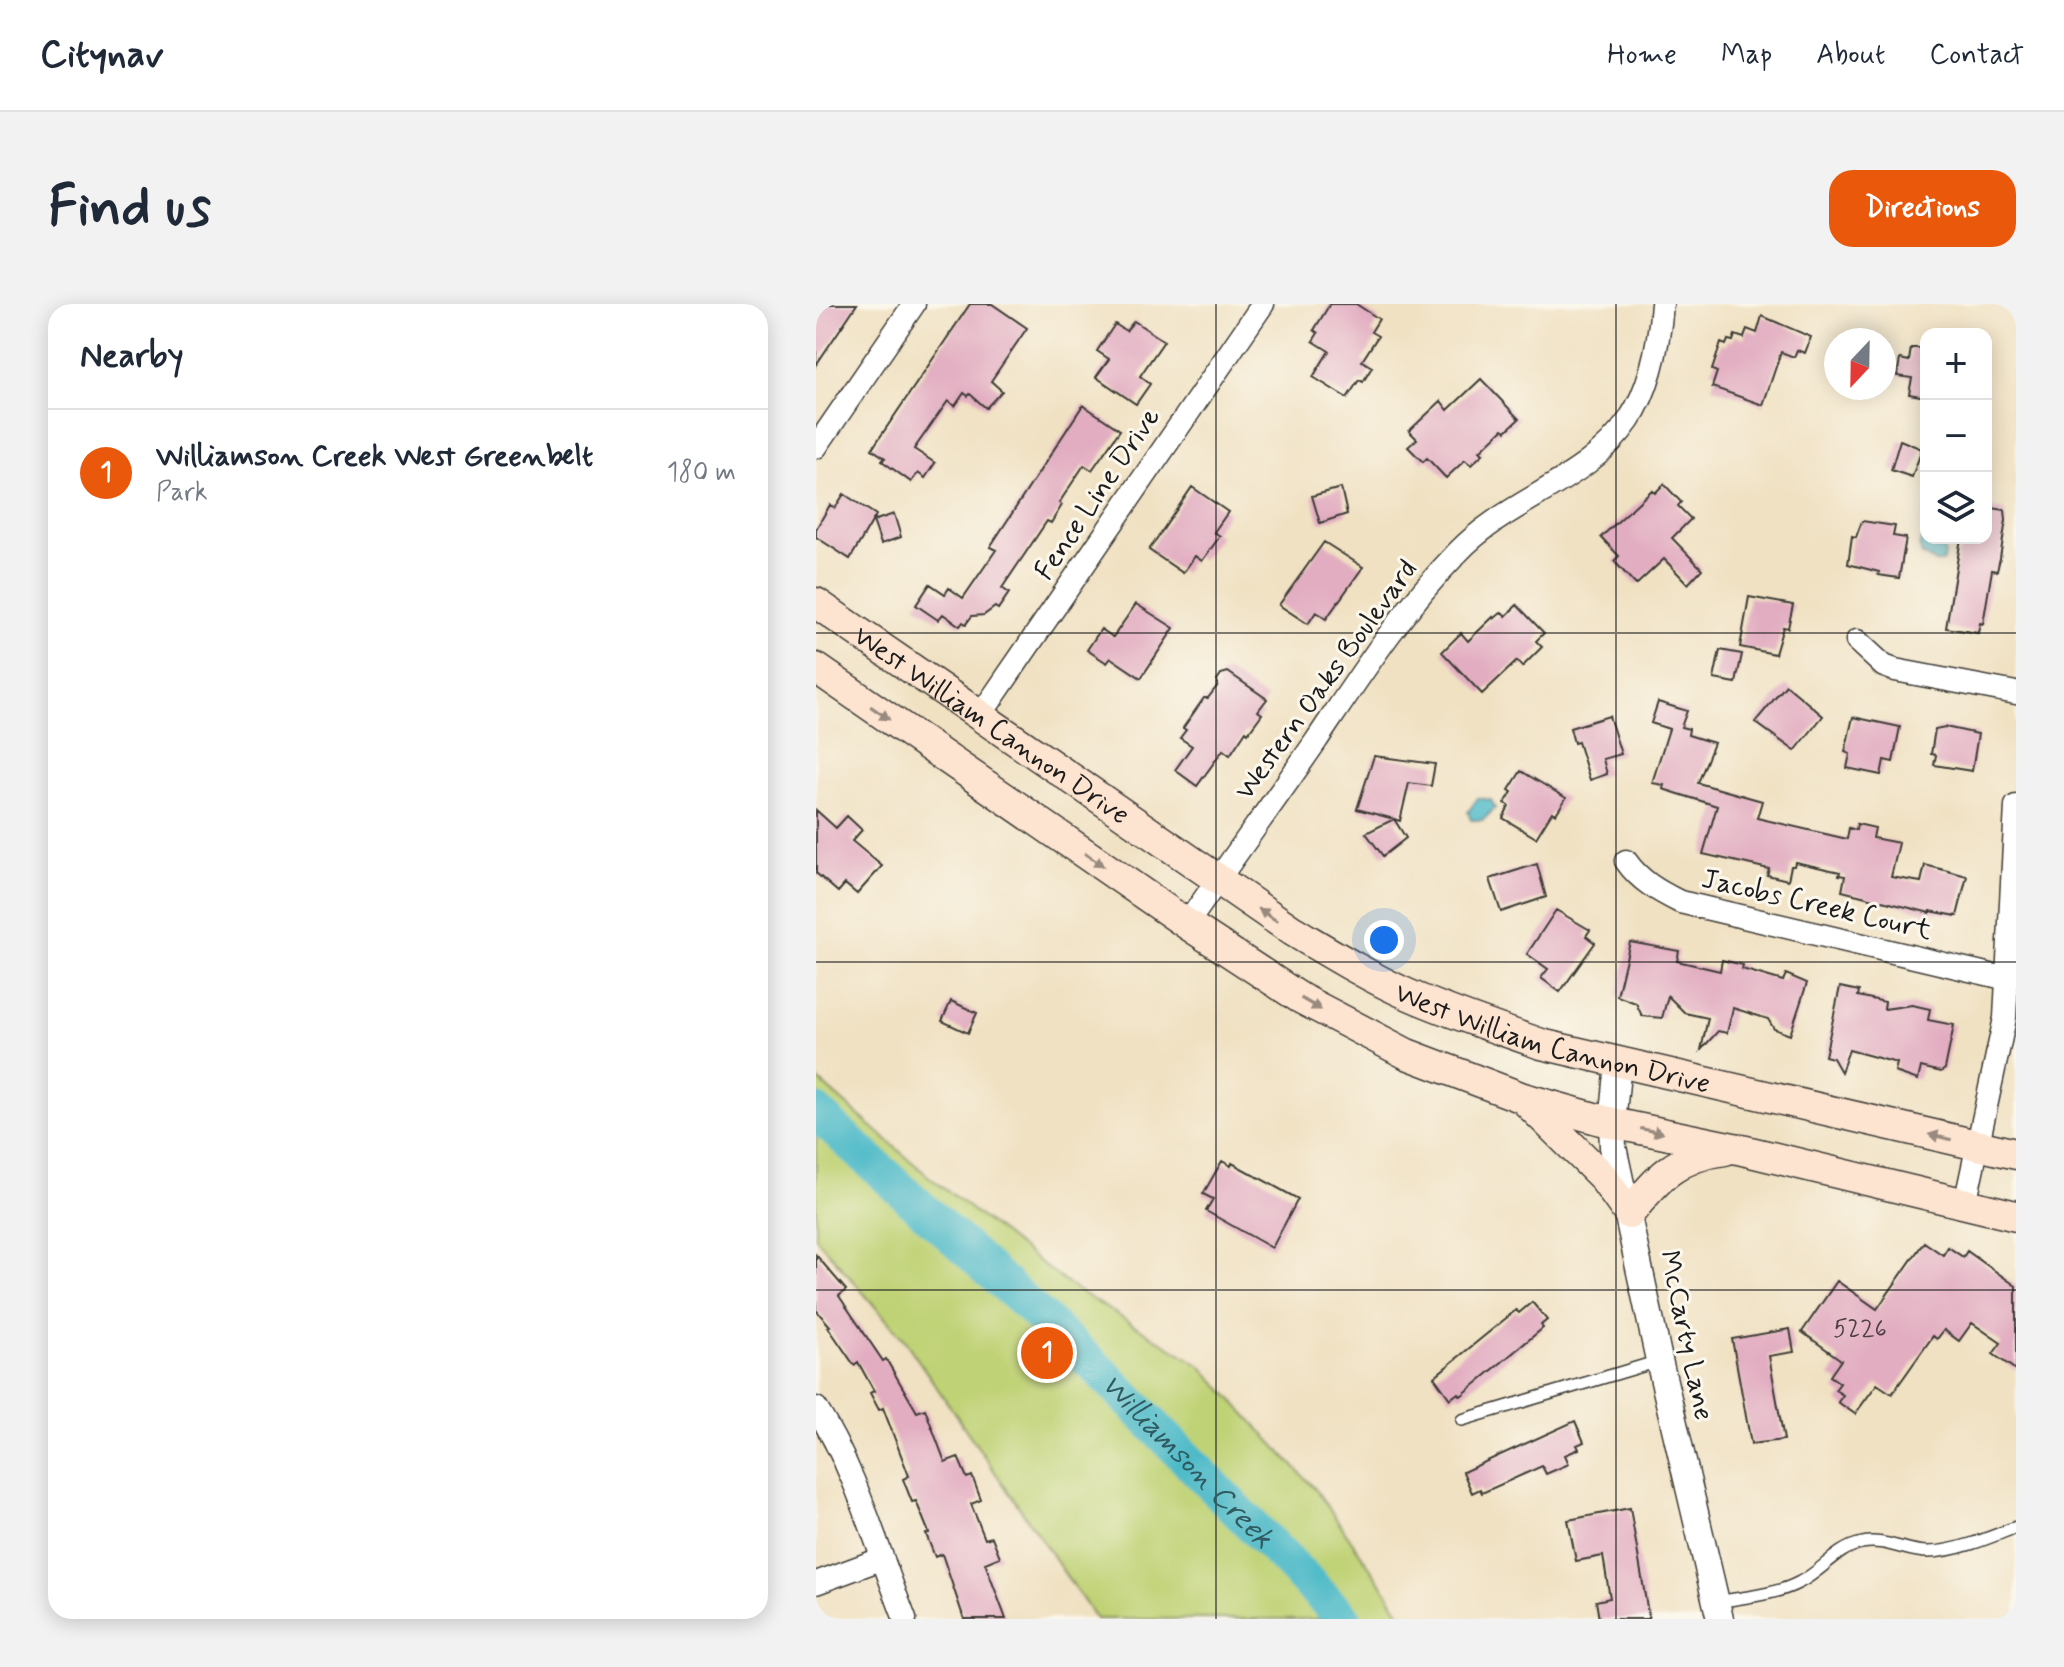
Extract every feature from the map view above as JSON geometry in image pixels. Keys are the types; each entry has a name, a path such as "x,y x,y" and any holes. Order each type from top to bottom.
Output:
{"main road":[{"name":"West William Cannon Drive","path":"816,603 1217,881 1316,945 1409,995 1541,1044 2016,1154"},
{"name":"West William Cannon Drive","path":"816,668 1187,924 1300,998 1407,1054 1523,1098 1612,1123 1738,1149 2016,1216"},
{"path":"1523,1098 1602,1176 1629,1214 1651,1186 1685,1159 1738,1149"}],"street":[{"path":"816,447 914,304"},
{"name":"Fence Line Drive","path":"980,716 1263,304"},
{"name":"Western Oaks Boulevard","path":"1187,924 1409,605 1433,577 1470,539 1582,467 1608,446 1630,419 1644,392 1653,360 1662,304"},
{"path":"1857,641 1884,666 1895,670 2016,693"},
{"path":"1965,1204 2005,1018 2016,806"},
{"name":"Jacobs Creek Court","path":"1626,861 1636,875 1655,890 1680,902 2008,979"},
{"name":"McCarty Lane","path":"1618,1063 1612,1123 1613,1147 1718,1610"},
{"path":"816,1408 855,1485 905,1619"},
{"path":"816,1583 881,1559"}],"lane":[{"path":"1462,1420 1659,1360"},
{"path":"1718,1610 1800,1582 1833,1557 1861,1543 1881,1543 1929,1552 1977,1542 2016,1527"}],"green space":[{"path":"816,1078 928,1176 1069,1285 1201,1366 1316,1490 1403,1619 1096,1619 905,1341 816,1238"}],"water":[{"path":"1920,542 1936,544 1944,550 1942,562 1922,555"},
{"path":"1478,798 1491,800 1495,808 1483,820 1471,820 1468,812"}],"building":[{"path":"816,304 857,304 816,365"},
{"path":"970,304 992,304 1027,328 991,381 1002,391 986,408 970,394 964,393 955,406 948,401 914,449 935,463 925,478 918,473 911,482 882,461 885,458 872,449"},
{"path":"1330,304 1356,304 1379,319 1371,332 1378,336 1362,361 1372,367 1363,382 1359,380 1347,398 1313,377 1329,351 1313,341 1318,333 1314,330"},
{"path":"1762,316 1811,337 1805,353 1797,350 1794,357 1781,352 1763,405 1712,387 1717,372 1712,370 1721,343 1726,345 1728,340 1733,341 1735,335 1744,338 1747,329 1757,333"},
{"path":"1134,321 1164,341 1140,376 1150,384 1136,404 1096,377 1109,359 1097,351 1115,324 1126,331"},
{"path":"1911,348 1920,348 1920,396 1909,394 1912,378 1897,376 1900,359 1909,361"},
{"path":"1481,379 1519,419 1506,431 1503,429 1480,451 1483,454 1471,465 1465,460 1446,478 1427,458 1423,462 1408,447 1417,439 1409,431 1441,401 1448,410"},
{"path":"1083,405 1120,430 1092,470 1084,465 1059,503 1062,505 1051,523 1047,521 1002,588 1009,593 998,609 995,607 984,615 972,616 960,626 943,614 938,620 916,605 930,584 945,594 949,588 963,598 996,550 990,547"},
{"path":"1900,440 1920,448 1912,477 1891,470"},
{"path":"1664,484 1681,502 1678,506 1691,519 1672,538 1702,569 1688,584 1664,559 1636,585 1614,561 1619,556 1601,537 1652,490 1655,493"},
{"path":"1192,487 1228,512 1214,532 1220,536 1202,561 1195,556 1183,573 1149,550"},
{"path":"1341,488 1347,514 1320,523 1312,496"},
{"path":"844,494 876,515 850,559 816,537 816,529 830,505 835,508"},
{"path":"1992,508 2005,510 2000,558 1997,571 1992,570 1983,624 1980,623 1978,633 1946,628 1960,544 1992,544"},
{"path":"894,514 901,537 881,544 873,521"},
{"path":"1862,521 1895,526 1893,536 1906,538 1899,578 1878,575 1879,572 1848,564 1852,536 1856,537"},
{"path":"1324,542 1363,567 1326,619 1316,612 1308,624 1279,605"},
{"path":"1749,597 1793,605 1788,628 1783,627 1775,654 1740,647"},
{"path":"1136,604 1174,628 1141,678 1111,658 1107,663 1087,650 1101,629 1113,637"},
{"path":"1517,605 1544,633 1536,641 1542,647 1522,667 1517,661 1482,694 1442,652 1461,633 1468,641 1493,617 1502,612 1506,616"},
{"path":"1720,650 1742,654 1736,683 1714,679"},
{"path":"1228,672 1267,699 1258,711 1262,714 1248,733 1246,731 1230,755 1223,750 1197,786 1175,770 1192,746 1180,738 1186,730 1183,728 1204,698 1208,698 1218,685 1221,674"},
{"path":"1786,685 1823,716 1795,751 1755,722"},
{"path":"1658,702 1687,711 1681,727 1689,729 1688,735 1714,743 1698,783 1762,801 1757,818 1847,839 1849,828 1856,830 1857,824 1875,828 1873,838 1899,843 1891,877 1921,882 1925,865 1967,876 1957,916 1930,913 1842,891 1845,876 1839,875 1840,872 1795,862 1788,880 1767,875 1769,869 1703,854 1717,806 1652,783 1669,729 1651,723"},
{"path":"1609,716 1621,754 1603,759 1607,774 1590,780 1578,742 1574,743 1570,728"},
{"path":"1853,717 1900,727 1893,762 1884,760 1881,775 1847,768 1850,754 1845,752"},
{"path":"1945,727 1978,734 1972,771 1934,765 1936,755 1931,754 1935,729"},
{"path":"1374,756 1435,764 1431,786 1409,783 1400,821 1357,809"},
{"path":"1521,771 1566,798 1556,814 1552,812 1536,838 1503,818 1509,806 1505,803 1512,792 1509,790"},
{"path":"816,810 836,828 847,816 862,830 852,841 882,866 857,894 845,884 838,892 816,873"},
{"path":"1394,819 1406,838 1383,856 1366,833"},
{"path":"1537,864 1546,897 1501,912 1490,879"},
{"path":"1556,910 1590,930 1586,936 1595,943 1560,992 1541,978 1548,969 1527,954"},
{"path":"1630,942 1679,951 1677,961 1720,971 1722,960 1783,981 1786,974 1807,983 1790,1035 1774,1029 1768,1019 1733,1008 1727,1033 1718,1031 1701,1050 1708,1018 1685,1013 1668,996 1662,1018 1642,1016 1636,1003 1617,996"},
{"path":"1840,987 1859,991 1858,996 1885,1002 1884,1009 1912,1005 1930,1009 1928,1020 1954,1025 1945,1069 1941,1072 1921,1067 1918,1080 1895,1072 1897,1063 1849,1050 1841,1072 1833,1058 1825,1056"},
{"path":"951,1001 977,1013 968,1033 942,1021"},
{"path":"1222,1161 1231,1166 1232,1163 1298,1199 1272,1248 1206,1211 1213,1199 1203,1194"},
{"path":"1924,1242 1943,1255 1948,1247 1963,1257 1967,1251 2016,1286 2016,1370 1993,1354 2001,1343 1972,1323 1959,1341 1944,1330 1937,1339 1933,1336 1892,1394 1877,1384 1855,1414 1838,1402 1843,1395 1835,1390 1840,1383 1830,1376 1841,1360 1802,1332 1837,1281 1877,1309"},
{"path":"816,1255 846,1290 839,1296 883,1361 886,1359 917,1412 925,1409 945,1462 958,1457 967,1478 972,1476 981,1500 971,1504 985,1539 992,1537 1000,1557 985,1563 1006,1619 964,1619 942,1554 935,1557 916,1501 912,1502 903,1479 909,1476 883,1408 879,1410 870,1393 874,1391 858,1362 854,1365 830,1326 816,1310"},
{"path":"1532,1302 1547,1320 1541,1325 1543,1328 1461,1396 1458,1393 1450,1399 1434,1377 1516,1310 1519,1313"},
{"path":"1790,1329 1794,1352 1769,1356 1784,1440 1751,1444 1732,1339"},
{"path":"1575,1421 1584,1442 1577,1445 1579,1449 1565,1455 1569,1464 1546,1474 1542,1466 1482,1493 1480,1489 1472,1493 1463,1472"},
{"path":"1630,1508 1649,1619 1599,1619 1596,1601 1610,1598 1603,1556 1576,1561 1568,1520"}],"waterway":[{"name":"Williamson Creek","path":"816,1112 1100,1371 1344,1619"}],"place":[{"name":"Williamson Creek West Greenbelt","path":"1047,1353"}]}
